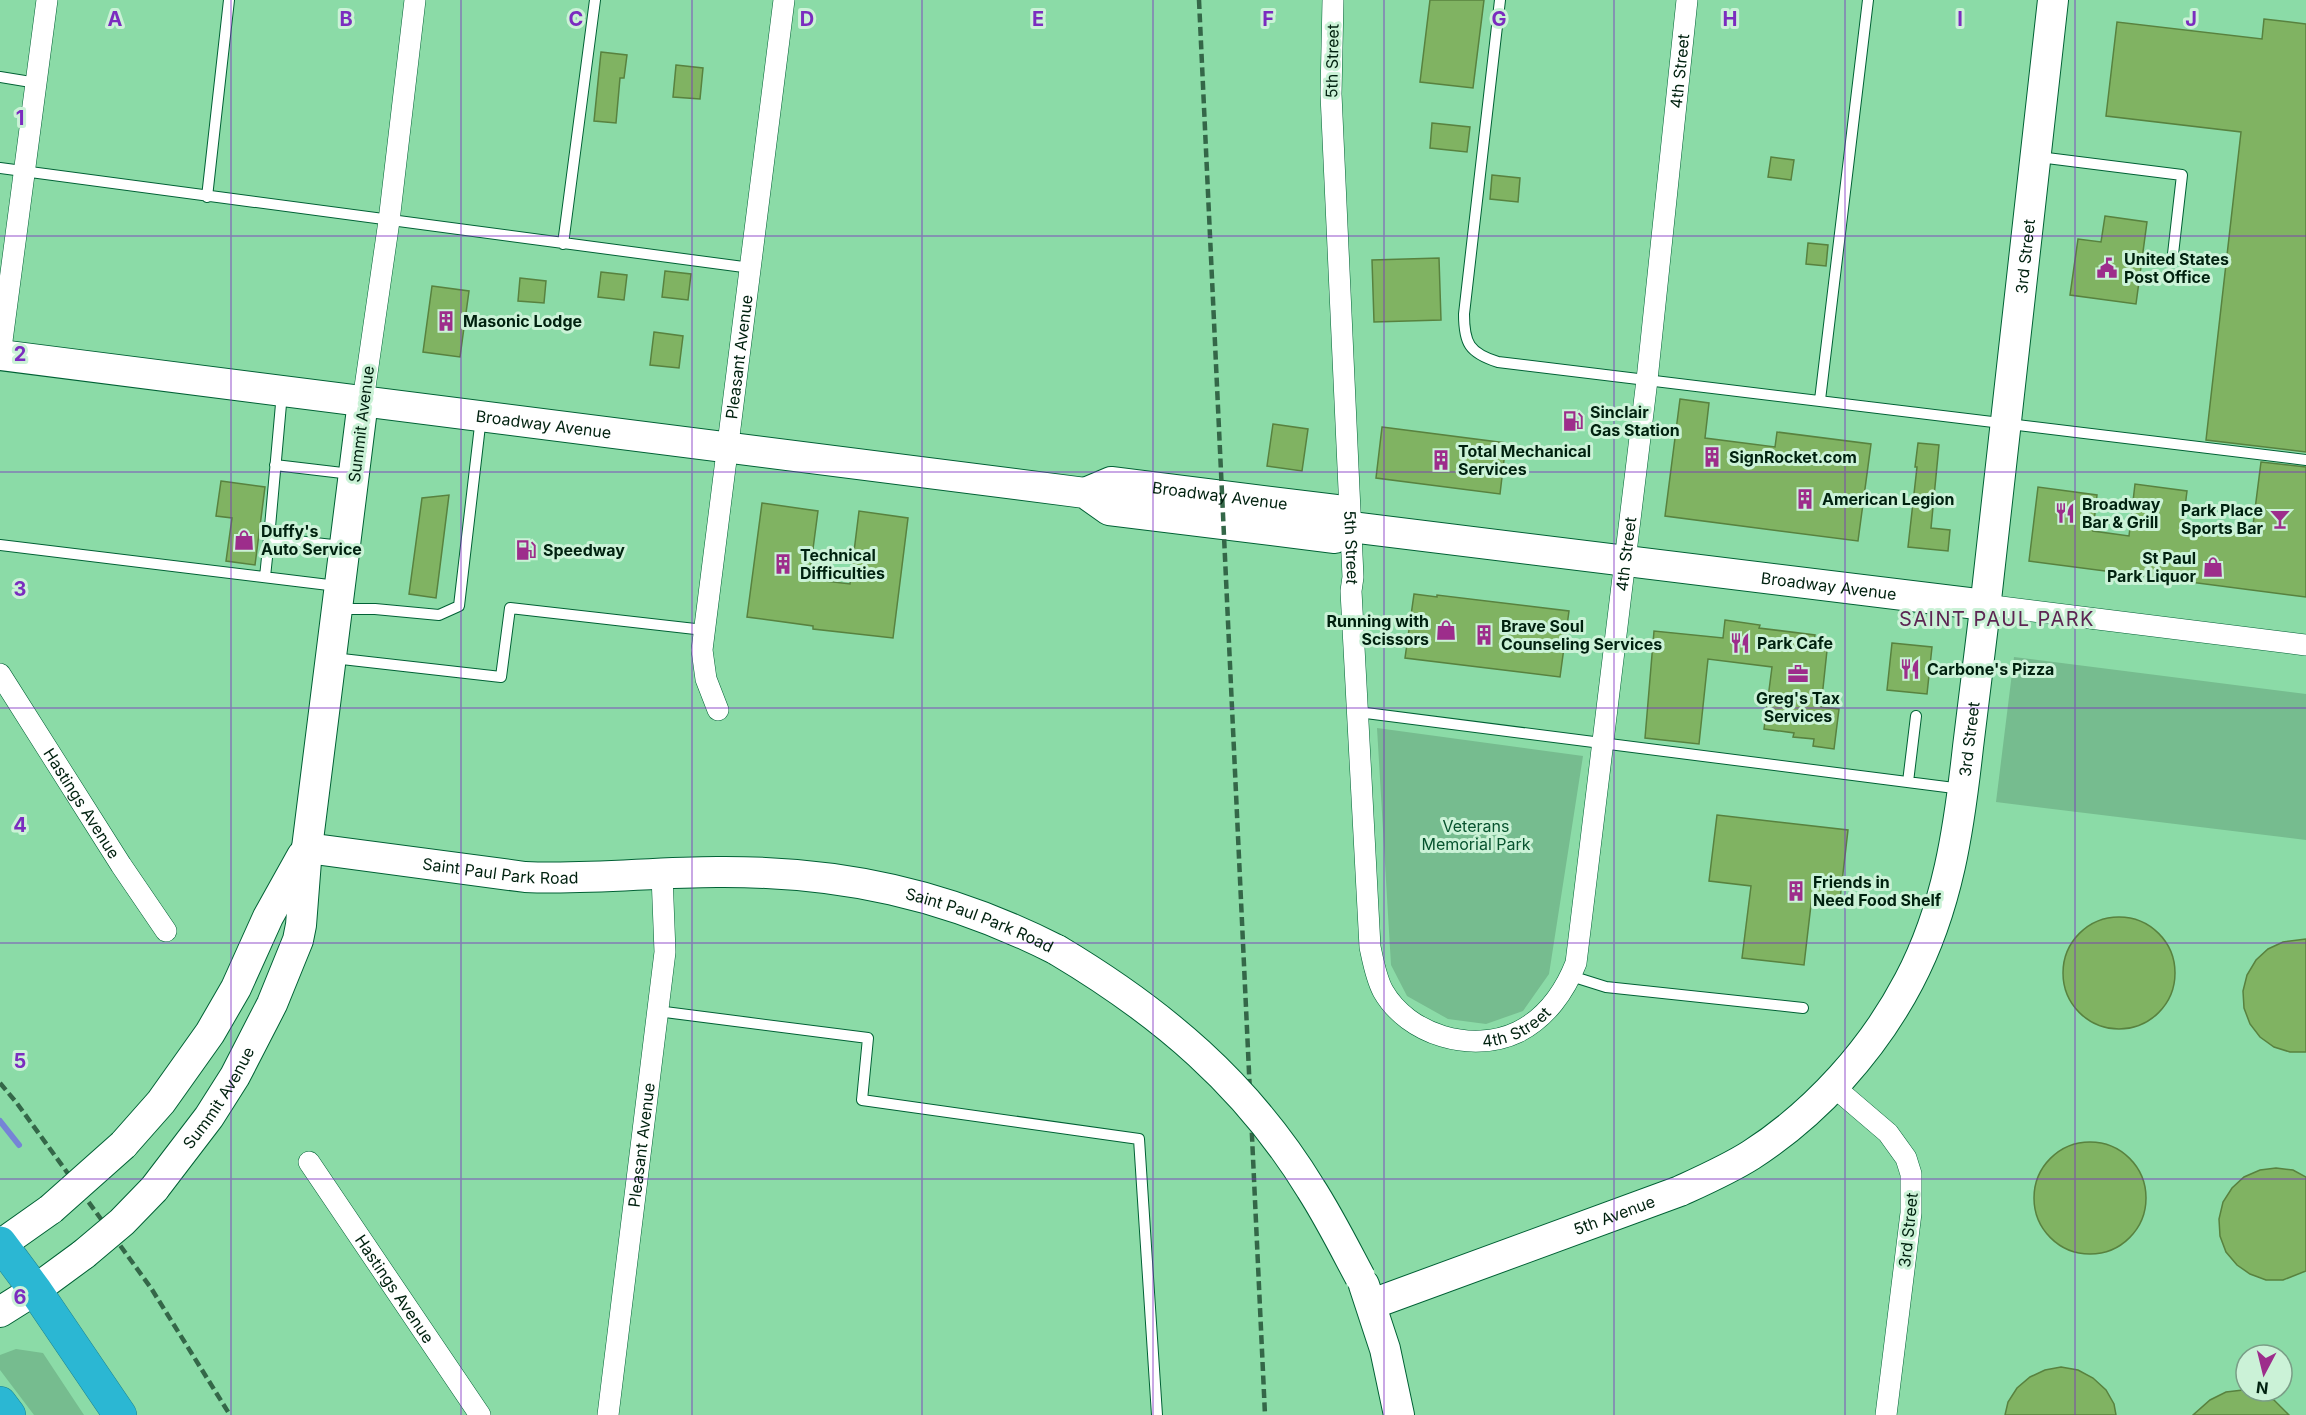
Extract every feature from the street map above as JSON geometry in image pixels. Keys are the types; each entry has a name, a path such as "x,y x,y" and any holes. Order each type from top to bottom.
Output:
{"highway":[{"path":"0,1244 35,1290 120,1415"},
{"path":"0,1403 9,1415"}],"street":[{"path":"0,356 47,0"},
{"name":"Summit Avenue","path":"0,1312 84,1254 122,1222 154,1189 181,1155 223,1096 244,1059 282,983 302,925 307,848 363,401 389,221 415,0"},
{"name":"Pleasant Avenue","path":"718,710 703,668 704,630 784,0"},
{"name":"5th Street","path":"1333,0 1330,94 1370,947 1382,990 1394,1007 1413,1022 1436,1034 1465,1041"},
{"name":"4th Street","path":"1465,1041 1491,1040 1518,1032 1556,1001 1576,963 1647,380 1687,0"},
{"name":"3rd Street","path":"1886,1415 1911,1213 1911,1174 1906,1158 1892,1137 1867,1113 1833,1086 1871,1042 1898,1001 1921,956 1943,900 1950,873 1963,789 2007,423 2053,0"},
{"name":"Broadway Avenue","path":"0,356 1085,493 1111,482 1336,510 1351,527 2306,645"},
{"name":"Hastings Avenue","path":"0,674 121,865 166,931"},
{"name":"Summit Avenue","path":"0,1244 51,1209 123,1145 161,1102 210,1033 236,988 268,917 307,848"},
{"name":"Saint Paul Park Road","path":"307,848 525,877 760,872 858,881 916,895 971,913 1057,950 1128,994 1159,1017 1248,1101 1290,1157 1329,1218 1372,1304 1385,1349 1399,1415"},
{"name":"Pleasant Avenue","path":"608,1415 665,937 662,874"},
{"name":"5th Avenue","path":"1372,1304 1709,1178 1766,1145 1804,1114 1833,1086"},
{"name":"Hastings Avenue","path":"309,1162 480,1415"}],"lane":[{"path":"207,197 229,0"},
{"path":"563,244 595,0"},
{"path":"1500,0 1464,314 1468,345 1480,356 1498,362 2306,460"},
{"path":"1820,400 1868,0"},
{"path":"0,77 37,83"},
{"path":"2036,157 2182,175 2173,255"},
{"path":"0,168 751,268"},
{"path":"265,577 282,391"},
{"path":"0,545 265,577 375,609 439,615 459,606 481,417"},
{"path":"275,465 354,474"},
{"path":"269,538 345,546"},
{"path":"331,657 501,677 510,608 704,630"},
{"path":"1358,712 1963,789"},
{"path":"1908,782 1916,716"},
{"path":"1571,976 1606,987 1803,1008"},
{"path":"657,1011 868,1038 862,1100 1138,1139 1157,1415"}],"green space":[{"path":"2014,657 2306,694 2306,840 1996,802"},
{"name":"Veterans Memorial Park","path":"1377,728 1583,756 1549,974 1523,1011 1486,1024 1448,1019 1407,996 1391,965"},
{"path":"16,1349 43,1353 84,1415 34,1415 0,1370 0,1355"}],"building":[{"path":"1430,0 1484,0 1473,88 1420,82"},
{"path":"2264,19 2306,24 2306,452 2206,440 2241,132 2106,116 2117,22 2262,39"},
{"path":"601,52 627,55 624,78 620,78 616,123 594,121"},
{"path":"676,65 703,68 700,99 673,97"},
{"path":"1432,123 1470,127 1467,152 1430,148"},
{"path":"1771,157 1794,160 1791,180 1768,177"},
{"path":"1492,175 1520,178 1518,202 1490,199"},
{"name":"United States Post Office","path":"2105,216 2147,222 2136,304 2070,295 2078,239 2101,242"},
{"path":"1808,243 1828,245 1826,266 1806,264"},
{"path":"1439,258 1441,320 1374,322 1372,260"},
{"path":"665,271 691,274 688,300 662,297"},
{"path":"601,272 627,275 624,300 598,297"},
{"path":"520,278 546,281 544,303 518,301"},
{"name":"Masonic Lodge","path":"432,286 469,291 460,357 423,352"},
{"path":"654,332 683,336 679,368 650,365"},
{"path":"1680,399 1709,403 1705,438 1775,447 1777,432 1871,444 1858,541 1665,516"},
{"path":"1273,424 1308,429 1302,471 1267,466"},
{"name":"Total Mechanical Services","path":"1382,427 1506,443 1500,494 1376,478"},
{"path":"1918,443 1939,445 1931,528 1950,530 1948,551 1908,547"},
{"path":"2261,462 2306,467 2306,597 2029,561 2038,487 2097,495 2093,531 2129,536 2135,484 2187,491 2183,523 2252,533"},
{"name":"Duffy's Auto Service","path":"221,481 265,487 255,565 226,561 232,518 216,516"},
{"path":"449,495 436,598 409,594 422,498"},
{"path":"762,503 818,511 809,579 850,584 859,511 908,518 893,638 813,629 813,626 747,617"},
{"path":"1414,594 1569,611 1560,677 1405,658"},
{"path":"1725,620 1760,625 1759,628 1815,635 1814,640 1828,641 1821,707 1839,709 1834,749 1813,746 1814,739 1793,737 1794,733 1764,729 1772,667 1708,659 1699,744 1645,738 1654,631 1723,638"},
{"name":"Carbone's Pizza","path":"1892,643 1932,647 1927,694 1887,690"},
{"name":"Friends in Need Food Shelf","path":"1717,815 1848,830 1840,899 1812,896 1804,965 1742,958 1751,886 1709,881"},
{"path":"2119,917 2140,921 2159,933 2171,952 2175,973 2171,994 2159,1013 2140,1025 2119,1029 2098,1025 2079,1013 2067,994 2063,973 2067,952 2079,933 2098,921"},
{"path":"2306,939 2306,1052 2290,1052 2274,1047 2260,1037 2250,1024 2244,1008 2243,991 2247,975 2256,960 2268,949 2283,942"},
{"path":"2090,1142 2111,1146 2130,1158 2142,1177 2146,1198 2142,1219 2130,1238 2111,1250 2090,1254 2069,1250 2050,1238 2038,1219 2034,1198 2038,1177 2050,1158 2069,1146"},
{"path":"2276,1168 2293,1170 2306,1177 2306,1271 2283,1280 2266,1280 2250,1274 2237,1265 2226,1252 2220,1236 2219,1219 2223,1202 2232,1188 2244,1177 2260,1170"},
{"path":"2061,1367 2078,1370 2093,1378 2106,1390 2114,1404 2116,1415 2005,1415 2008,1402 2017,1388 2030,1377 2045,1370"},
{"path":"2234,1391 2234,1403 2277,1403 2289,1415 2193,1415 2210,1400 2226,1392"}],"waterway":[{"path":"0,1121 19,1145"}],"railway":[{"path":"1199,0 1265,1415"},
{"path":"0,1083 151,1288 230,1415"}],"place":[{"name":"United States Post Office","path":"2107,268"},
{"name":"Masonic Lodge","path":"446,321"},
{"name":"Sinclair Gas Station","path":"1573,421"},
{"name":"SignRocket.com","path":"1712,457"},
{"name":"Total Mechanical Services","path":"1441,460"},
{"name":"American Legion","path":"1805,499"},
{"name":"Broadway Bar & Grill","path":"2065,513"},
{"name":"Park Place Sports Bar","path":"2280,519"},
{"name":"Duffy's Auto Service","path":"244,540"},
{"name":"Speedway","path":"526,550"},
{"name":"Technical Difficulties","path":"783,564"},
{"name":"St Paul Park Liquor","path":"2213,567"},
{"name":"Running with Scissors","path":"1446,630"},
{"name":"Brave Soul Counseling Services","path":"1484,635"},
{"name":"Park Cafe","path":"1740,643"},
{"name":"Carbone's Pizza","path":"1910,669"},
{"name":"Greg's Tax Services","path":"1798,674"},
{"name":"Friends in Need Food Shelf","path":"1796,891"}],"district":[{"name":"SAINT PAUL PARK","path":"1997,619"}]}
